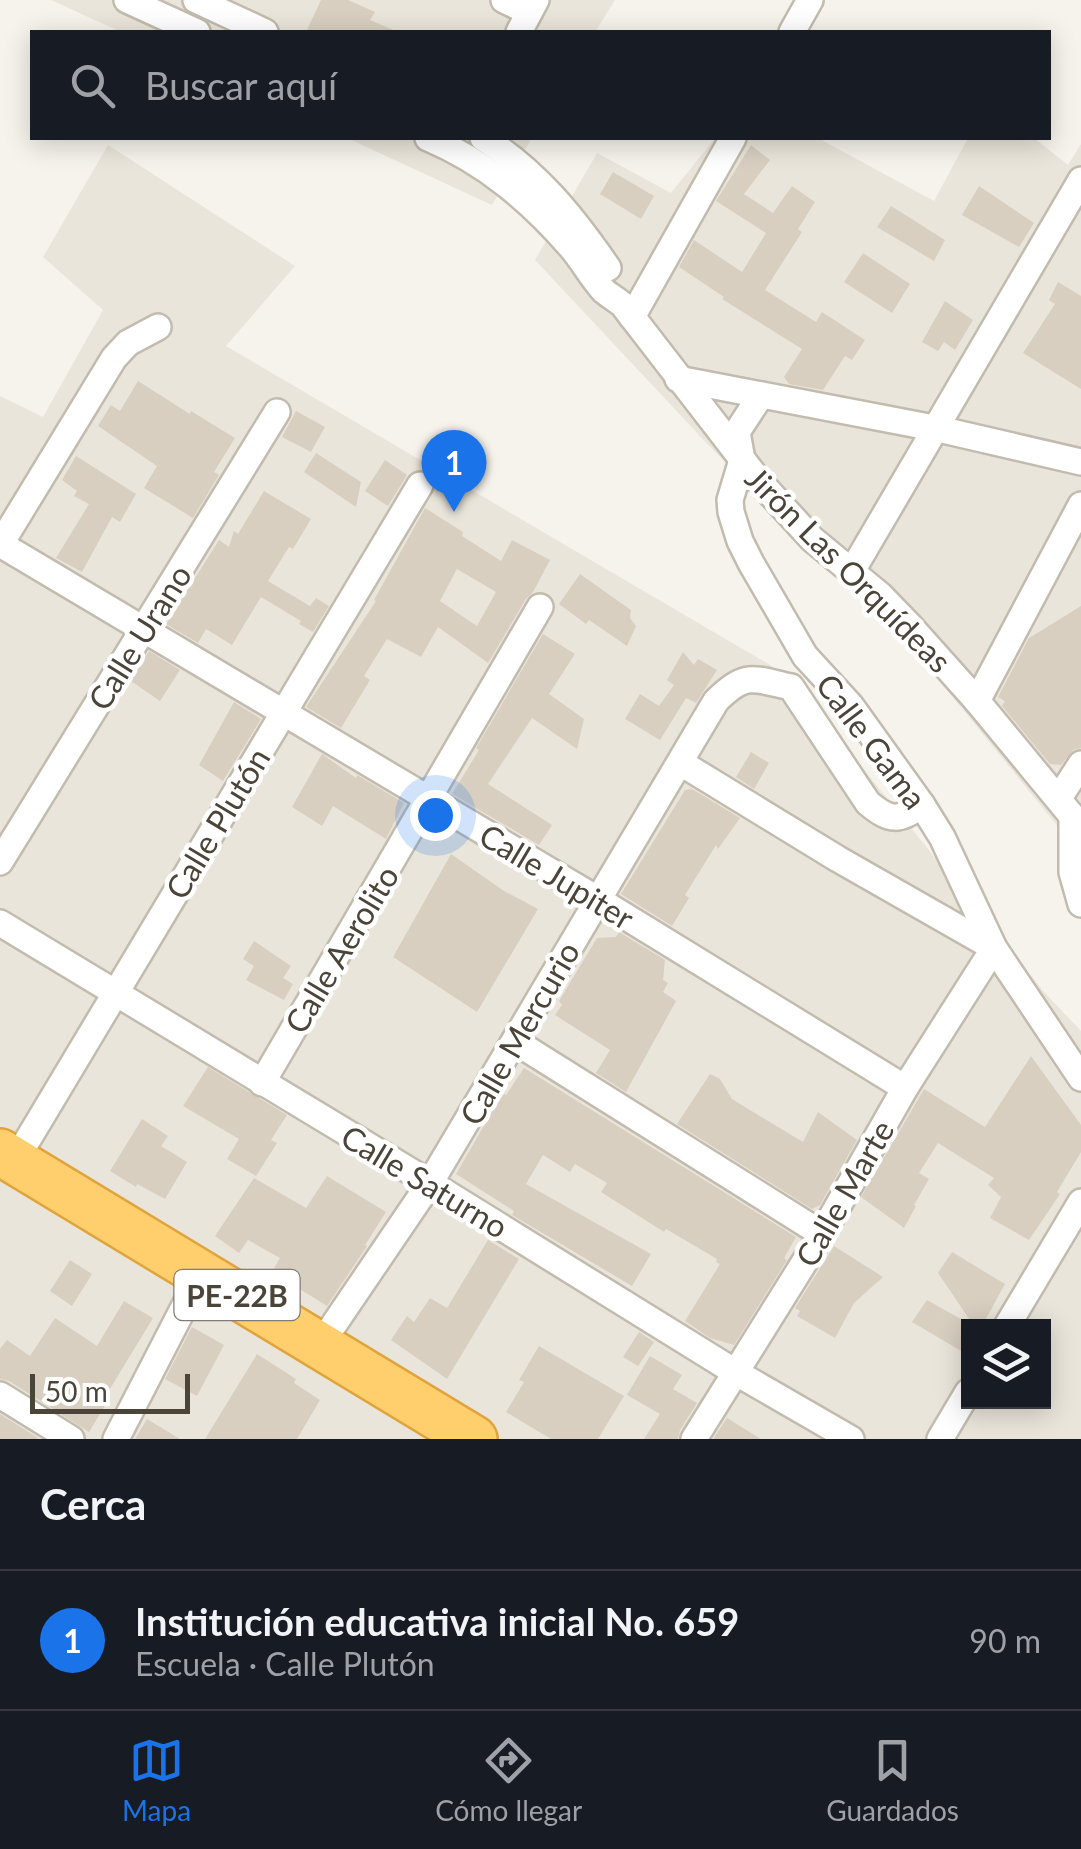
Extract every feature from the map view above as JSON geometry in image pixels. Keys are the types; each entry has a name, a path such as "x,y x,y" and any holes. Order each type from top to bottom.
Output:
{"highway":[{"name":"PE-22B","path":"8,1157 474,1439"}],"street":[{"path":"196,0 260,30"},
{"path":"504,0 528,15"},
{"path":"793,30 810,0"},
{"path":"141,3 193,30"},
{"path":"438,140 464,145 536,210 604,290 627,311"},
{"path":"486,140 521,164 556,198 611,273 627,311"},
{"path":"627,311 732,140"},
{"path":"852,571 1081,180"},
{"name":"Jirón Las Orquídeas","path":"627,311 742,460 812,539 880,595 910,626 1071,814"},
{"path":"0,544 114,358 128,342 158,327"},
{"path":"678,380 934,428 1081,462"},
{"name":"Calle Gama","path":"761,395 736,432 742,460 730,500 740,541 805,656 851,706 922,805 942,837 994,948 1081,1078"},
{"name":"Calle Urano","path":"0,862 277,412"},
{"name":"Calle Plutón","path":"8,1157 115,993 420,485"},
{"path":"977,701 1081,505"},
{"name":"Calle Jupiter","path":"0,544 906,1088"},
{"name":"Calle Aerolito","path":"262,1082 540,607"},
{"name":"Calle Mercurio","path":"320,1346 430,1183 716,701 729,688 743,679 791,687 868,803 880,813 903,818 922,805"},
{"path":"680,763 994,948"},
{"path":"1081,764 1071,814 1072,872 1081,904"},
{"name":"Calle Saturno","path":"0,923 851,1439"},
{"name":"Calle Marte","path":"694,1439 994,948"},
{"path":"516,1042 822,1234"},
{"path":"1012,1319 1072,1236 1081,1202"},
{"path":"116,1439 201,1274"},
{"path":"0,1396 72,1439"},
{"path":"940,1439 961,1404"}],"shaded area":[{"path":"51,0 615,0 596,30 117,30"},
{"path":"351,140 531,140 492,205"},
{"path":"713,140 822,140 934,201 967,140 1037,140 1068,165 1081,144 1081,855 908,642 715,452 535,260 597,153 671,193"},
{"path":"108,145 295,266 226,346 787,675 1045,993 1081,1031 1081,1439 0,1439 0,396 43,417 103,310 43,257"}],"building":[{"path":"321,0 348,0 375,12 370,20 393,30 307,30"},
{"path":"751,145 770,160 744,194 773,213 792,186 815,202 798,229 802,232 765,290 816,322 822,312 865,340 852,360 845,356 823,390 789,384 784,377 802,349 679,267 694,240 742,272 766,233 716,201"},
{"path":"613,172 654,196 641,219 600,194"},
{"path":"979,186 1034,223 1019,247 962,215"},
{"path":"891,206 945,240 934,261 877,227"},
{"path":"863,253 910,284 892,313 844,282"},
{"path":"1058,282 1081,296 1081,389 1023,353 1055,304 1049,300"},
{"path":"945,301 973,320 955,350 944,342 938,351 922,342"},
{"path":"138,381 235,438 214,472 219,475 193,518 144,488 157,466 98,426 111,405 120,411"},
{"path":"296,411 325,427 311,452 282,437"},
{"path":"316,453 361,482 356,507 304,472"},
{"path":"76,456 136,494 120,522 112,517 82,572 56,558 89,504 74,496 77,491 62,480"},
{"path":"385,460 407,475 388,506 365,491"},
{"path":"264,491 311,519 268,581 310,606 316,598 329,606 313,632 261,597 232,645 206,629 198,643 166,624 219,540 229,547 234,531 238,534"},
{"path":"425,508 501,561 512,540 550,560 488,663 438,627 421,657 387,639 364,676 370,680 341,728 306,707 374,600","holes":["457,569 496,592 477,626 440,601"]},
{"path":"580,574 631,610 630,618 636,626 627,646 559,604"},
{"path":"1081,606 1081,748 1073,750 1061,765 1050,764 1002,706 1005,701 998,697 1029,638"},
{"path":"543,634 575,654 549,694 584,719 577,749 532,718 488,784 552,825 539,845 452,794"},
{"path":"149,651 180,670 160,701 131,681"},
{"path":"683,652 694,665 698,659 717,670 696,703 686,698 660,740 625,719 640,694 659,706 674,685 667,680"},
{"path":"234,702 261,719 223,781 199,765"},
{"path":"751,752 769,763 754,789 736,777"},
{"path":"322,754 356,778 357,775 404,803 386,839 333,806 322,826 292,807"},
{"path":"692,789 740,818 718,849 716,845 685,895 689,898 672,926 621,894 685,790"},
{"path":"451,854 538,909 477,1012 393,957"},
{"path":"619,932 665,960 663,980 668,983 663,992 676,1001 626,1092 596,1073 610,1050 555,1015 562,1005 559,1001 597,938 616,937"},
{"path":"254,941 291,966 283,978 293,984 284,1000 246,980 254,966 243,959"},
{"path":"1031,1056 1081,1125 1081,1152 1057,1192 1060,1194 1029,1240 990,1218 1001,1197 988,1185 994,1178 938,1143 919,1173 929,1179 904,1228 861,1197 924,1089 985,1127"},
{"path":"208,1067 287,1115 271,1140 277,1143 256,1176 227,1159 239,1139 183,1106"},
{"path":"524,1068 796,1237 784,1258 787,1260 734,1345 710,1338 685,1321 720,1264 717,1259 666,1229 664,1232 601,1192 607,1183 575,1164 570,1172 543,1155 526,1184 651,1254 632,1286 512,1215 514,1211 456,1174 503,1093 506,1095"},
{"path":"710,1074 720,1079 732,1099 803,1142 818,1112 857,1140 820,1205 812,1209 677,1124"},
{"path":"142,1119 168,1136 161,1146 187,1162 165,1199 110,1171"},
{"path":"327,1176 386,1212 327,1306 272,1272 280,1258 248,1240 239,1253 215,1236 254,1178 306,1208"},
{"path":"488,1240 519,1259 447,1379 391,1340 407,1316 414,1322 430,1298 447,1308"},
{"path":"834,1246 883,1277 854,1303 835,1338 797,1316 800,1311 795,1308"},
{"path":"952,1252 1005,1284 986,1319 969,1319 938,1273"},
{"path":"70,1260 92,1274 72,1306 50,1291"},
{"path":"927,1300 961,1319 961,1351 912,1322"},
{"path":"124,1301 153,1318 105,1397 109,1399 89,1432 0,1379 0,1349 7,1340 30,1356 55,1318 97,1346"},
{"path":"192,1327 224,1345 197,1396 165,1379"},
{"path":"639,1332 654,1342 638,1366 623,1357"},
{"path":"539,1346 624,1396 598,1439 551,1439 506,1412"},
{"path":"257,1354 320,1400 297,1439 205,1439"},
{"path":"650,1356 682,1375 673,1389 697,1403 678,1439 644,1439 660,1414 627,1395"},
{"path":"0,1414 38,1438 0,1439"},
{"path":"727,1418 761,1439 713,1439"},
{"path":"147,1419 180,1439 135,1439"}],"place":[{"name":"Institución educativa inicial No. 659","path":"454,512"}]}
